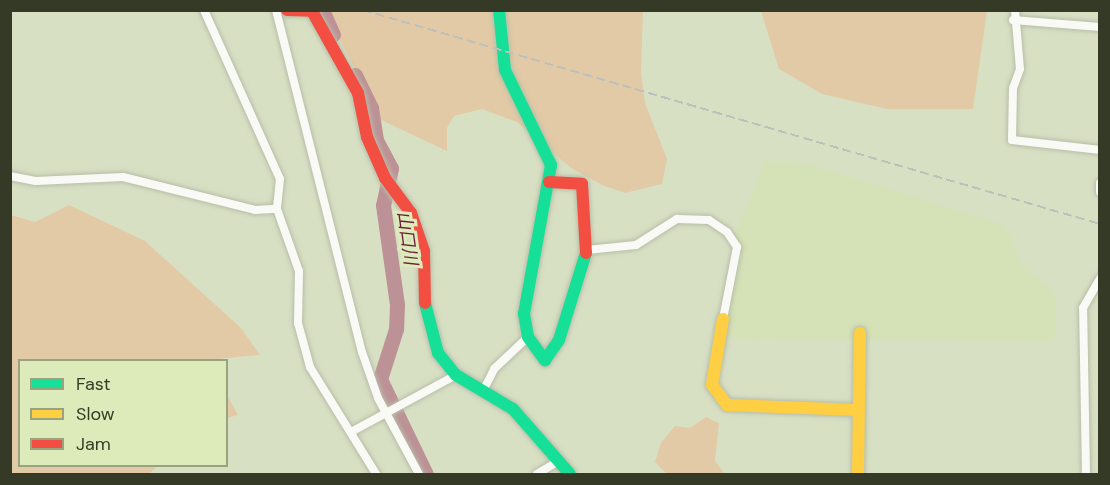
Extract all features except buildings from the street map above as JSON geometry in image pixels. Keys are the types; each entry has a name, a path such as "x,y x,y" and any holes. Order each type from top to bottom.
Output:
{"street":[{"path":"204,10 280,179 277,209 299,271 298,323 310,367 376,474"},
{"path":"276,10 362,352 387,413 419,474"},
{"path":"287,10 312,12 315,15 358,93 367,137 388,182 411,213 424,251 426,322 438,353 456,375 513,409 570,474"},
{"path":"500,10 501,57 547,148 549,182 524,314 528,338 545,360 559,340 587,250 582,184 549,182"},
{"path":"1100,27 1014,15 1020,69 1013,88 1012,140 1100,150"},
{"path":"10,176 36,181 123,177 255,210 277,209"},
{"path":"1100,183 1100,192"},
{"path":"587,250 636,245 677,219 709,220 727,232 737,247 711,385 728,405 858,410"},
{"path":"1086,474 1083,308 1100,278"},
{"path":"858,474 860,333"},
{"path":"483,391 494,369 528,338"},
{"path":"351,432 456,375"},
{"path":"537,474 559,461"}],"shaded area":[{"path":"325,11 643,11 641,72 645,103 667,159 662,184 625,193 602,185 571,168 517,122 482,109 454,116 447,128 447,151 381,120"},
{"path":"761,11 987,11 973,109 887,109 822,94 779,69"},
{"path":"765,162 804,163 1005,225 1022,266 1055,293 1056,334 1048,341 723,338 742,254 735,234"},
{"path":"69,205 145,241 241,328 260,355 217,359 18,359 18,467 156,467 149,474 11,474 11,215 35,222"},
{"path":"228,397 238,415 228,418"},
{"path":"706,417 719,423 715,461 725,474 667,474 655,462 661,443 675,426 690,428"}],"waterway":[{"name":"山口川","path":"322,10 333,35"},
{"name":"山口川","path":"355,75 371,108 376,140 391,168 383,205 397,304 396,329 380,379 426,474"}],"railway":[{"path":"363,10 1100,224"}],"traffic: fast":[{"path":"499,10 505,70 551,165 524,314 528,337 545,360 559,340 586,253"},
{"path":"425,303 438,353 456,375 513,409 570,474"}],"traffic: slow":[{"path":"723,319 712,385 727,405 858,410"},
{"path":"858,474 860,333"}],"traffic: jam":[{"path":"287,10 312,11 358,93 367,137 385,178 411,213 424,251 425,303"},
{"path":"549,182 582,184 586,253"}]}
